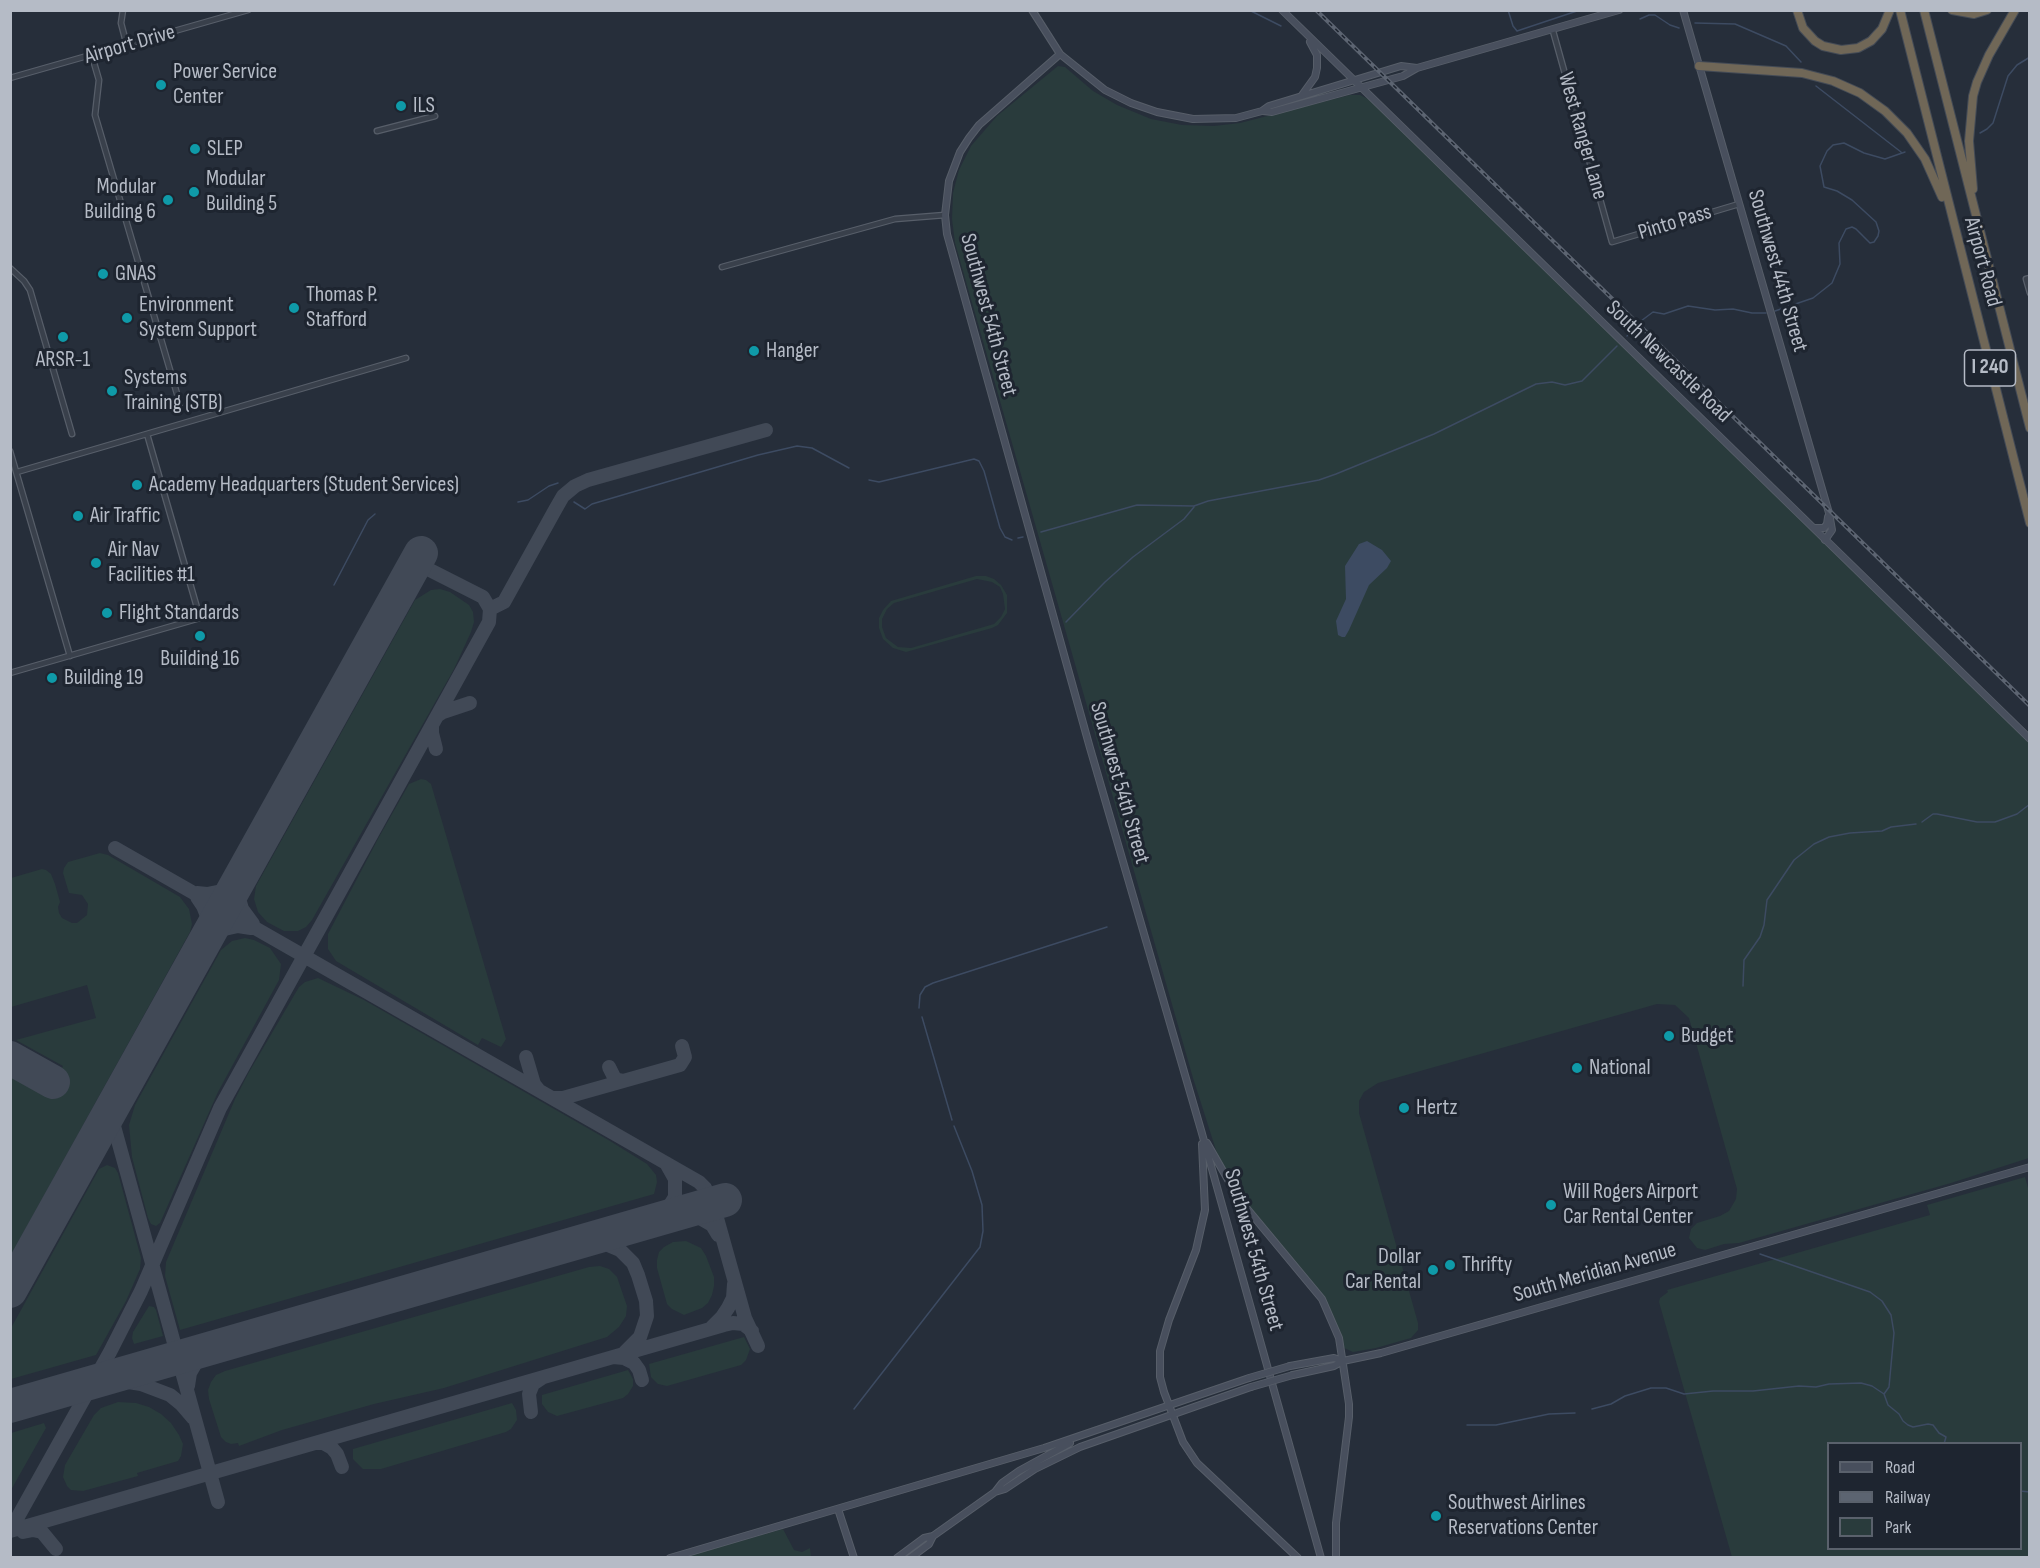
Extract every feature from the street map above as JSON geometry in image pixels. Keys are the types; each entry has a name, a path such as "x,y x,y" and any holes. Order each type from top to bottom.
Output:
{"highway":[{"path":"1797,10 1803,28 1815,41 1832,49 1841,50 1858,48 1871,41 1882,29 1890,10"},
{"name":"Airport Road","path":"1900,10 2030,523"},
{"name":"Airport Road","path":"1924,10 2030,428"},
{"path":"1952,10 1974,14 1987,10"},
{"path":"1975,213 1969,141 1973,96 1989,55 2015,10"},
{"path":"1699,66 1802,73 1833,81 1860,93 1886,111 1907,133 1925,159 1950,214"}],"main road":[{"path":"1032,10 1060,54 1105,90 1156,112 1193,119 1236,118 1401,66 1417,68"},
{"name":"South Newcastle Road","path":"1282,10 2030,739"},
{"path":"1262,111 1272,112 1361,88 1403,76 1417,68 1553,31 1619,10"},
{"name":"Southwest 44th Street","path":"1683,10 1829,513 1832,530 1825,540"},
{"path":"1302,96 1315,77 1317,68 1317,55 1305,33"},
{"name":"Southwest 54th Street","path":"1060,54 979,125 960,152 949,181 945,215 947,234 1134,903 1201,1130 1321,1557"},
{"path":"1812,527 1824,528 1829,513"},
{"path":"1201,1130 1239,1198 1322,1299 1333,1321 1343,1361 1349,1404 1349,1424 1336,1523 1336,1557"},
{"path":"1201,1130 1205,1192 1202,1228 1189,1272 1169,1320 1160,1351 1160,1377 1167,1405 1183,1442 1197,1463 1298,1557"},
{"name":"South Meridian Avenue","path":"995,1492 1005,1489 1035,1469 1080,1447 1251,1387 1334,1366 1343,1361 1365,1358 2030,1167"},
{"name":"South Meridian Avenue","path":"1092,1432 1167,1405 1290,1366 1334,1358 1343,1361"},
{"path":"910,1557 928,1544 933,1536 995,1492 1002,1483 1019,1471 1092,1432"},
{"path":"670,1557 1092,1432"},
{"path":"838,1509 853,1557"},
{"path":"897,1557 924,1538 933,1536"}],"street":[{"path":"123,10 121,24 127,46"},
{"name":"Airport Drive","path":"10,78 248,10"},
{"name":"West Ranger Lane","path":"1553,31 1612,242"},
{"path":"92,56 99,80 95,115 180,404"},
{"path":"377,131 435,116"},
{"name":"Pinto Pass","path":"1612,242 1739,204"},
{"path":"722,267 895,219 945,215"},
{"path":"10,268 30,290 72,434"},
{"path":"2030,278 2025,279 2030,293"},
{"path":"16,472 406,358"},
{"path":"10,674 200,618 147,434"},
{"path":"10,452 70,656"}],"green space":[{"path":"1058,66 1065,67 1093,91 1117,105 1151,119 1182,125 1214,126 1240,123 1350,95 1360,95 1372,101 2029,742 2029,1158 1951,1183 1739,1243 1724,1244 1705,1250 1697,1248 1689,1238 1691,1229 1697,1223 1729,1211 1736,1199 1737,1189 1689,1018 1675,1005 1657,1004 1378,1083 1364,1092 1359,1101 1359,1113 1418,1323 1418,1330 1411,1338 1376,1348 1353,1352 1344,1348 1328,1305 1243,1199 1218,1157 1193,1078 955,243 952,219 953,193 959,170 971,146 997,116"},
{"path":"976,576 986,576 1001,585 1007,595 1007,613 998,625 992,628 906,652 893,648 883,639 879,628 879,618 891,601","holes":["977,579 992,582 1000,587 1005,609 994,624 911,648 898,647 886,638 882,619 887,609 894,603"]},
{"path":"440,589 450,592 469,605 473,612 474,622 471,632 454,669 312,920 298,931 284,931 267,922 258,912 254,899 256,886 415,600 431,590"},
{"path":"421,779 431,784 506,1039 501,1047 482,1038 478,1045 336,961 328,949 328,934 379,837 409,784"},
{"path":"100,853 108,855 180,897 189,909 192,924 190,932 11,1255 11,1077 45,1096 63,1066 16,1040 96,1018 87,985 11,1007 11,878 42,869 46,870 51,874 55,884 60,902 59,913 62,918 77,923 87,915 88,904 82,895 69,893 63,873 64,868 68,862"},
{"path":"245,938 270,948 281,964 279,980 218,1092 160,1223 156,1226 151,1224 148,1218 132,1157 129,1125 135,1105 221,950 232,941"},
{"path":"318,978 364,1000 647,1164 656,1175 654,1194 180,1330 165,1276 166,1262 235,1099 249,1072 299,987 305,982"},
{"path":"107,1165 115,1168 118,1173 141,1258 140,1269 126,1301 96,1355 11,1379 11,1328 99,1169"},
{"path":"2025,1177 2030,1195 2029,1557 1732,1557 1659,1302 1660,1298 1668,1292 1667,1290 1930,1215 1927,1205"},
{"path":"686,1241 701,1248 706,1256 714,1277 714,1286 708,1303 684,1315 667,1304 657,1260 659,1252 664,1247 673,1242"},
{"path":"600,1266 609,1269 617,1277 627,1306 626,1316 619,1327 607,1337 444,1388 374,1404 282,1430 239,1446 238,1443 226,1442 221,1437 208,1390 216,1375 589,1267"},
{"path":"149,1306 156,1310 163,1336 134,1344 133,1332"},
{"path":"744,1337 750,1349 746,1360 741,1365 667,1386 658,1384 651,1377 649,1364"},
{"path":"628,1370 633,1379 633,1386 623,1398 557,1416 548,1412 542,1404 542,1395"},
{"path":"118,1402 136,1403 161,1414 179,1435 183,1444 181,1456 178,1461 137,1473 138,1476 83,1491 71,1490 63,1477 65,1465 94,1415 101,1408"},
{"path":"512,1403 516,1410 517,1420 506,1432 381,1469 363,1469 353,1459 353,1449"},
{"path":"44,1423 46,1428 11,1490 11,1433"},
{"path":"783,1529 794,1550 802,1552 810,1548 811,1558 680,1558"}],"water":[{"path":"1367,541 1382,550 1391,561 1369,585 1349,630 1345,637 1342,637 1338,635 1336,621 1346,599 1345,566 1359,544"}],"waterway":[{"path":"1249,10 1281,26"},
{"path":"1508,10 1517,31 1580,10"},
{"path":"1640,19 1655,15 1679,28"},
{"path":"1695,23 1735,24 1786,46 1801,62"},
{"path":"1980,133 1993,123 2008,76 2017,65 2030,57"},
{"path":"1816,86 1901,152"},
{"path":"1775,311 1813,298 1832,283 1840,264 1839,243 1846,229 1852,227 1856,229 1870,243 1874,242 1878,236 1876,222 1852,200 1837,191 1824,187 1820,166 1827,151 1833,145 1844,143 1864,153 1885,159 1905,152"},
{"path":"1641,321 1653,312 1664,314 1688,306 1766,313"},
{"path":"1627,336 1633,331"},
{"path":"1041,532 1137,505 1194,506 1208,501 1319,480 1434,434 1536,384 1552,382 1565,385 1582,381 1617,346"},
{"path":"574,502 585,509 592,504 758,455 797,446 812,448 849,468"},
{"path":"869,480 879,482 974,459 979,461 1000,528 1005,537 1012,540"},
{"path":"518,502 528,500 549,486 558,483"},
{"path":"1066,622 1105,582 1133,557 1184,519 1194,507"},
{"path":"334,585 368,520 375,514"},
{"path":"1018,538 1023,537"},
{"path":"1922,822 1933,814 1977,822 1995,822 2017,814 2030,804"},
{"path":"1743,986 1744,960 1760,937 1767,900 1794,860 1814,844 1829,837 1882,831 1891,827 1916,824"},
{"path":"919,1008 920,995 925,987 933,983 1107,927"},
{"path":"922,1017 952,1120"},
{"path":"854,1409 980,1247 983,1231 982,1205 972,1171 954,1126"},
{"path":"1760,1254 1870,1292 1882,1301 1891,1315 1894,1333 1889,1387 1884,1394"},
{"path":"1592,1409 1651,1388 1666,1388 1684,1394 1861,1383 1872,1386 1884,1394 1888,1405 1908,1425 1913,1427 1933,1425 1939,1433 1946,1437 1945,1442"},
{"path":"1467,1425 1496,1425 1549,1414 1575,1413"},
{"path":"2022,1491 2030,1492"}],"taxiway":[{"path":"490,609 504,602 563,496 575,486 588,480 766,430"},
{"path":"10,1531 110,1352 141,1291 220,1108 489,622 490,609 483,597 416,563"},
{"path":"437,716 470,703"},
{"path":"432,725 436,749"},
{"path":"115,848 699,1182 705,1188 713,1204 745,1318 758,1346"},
{"path":"247,866 239,883 238,895 242,909 253,924"},
{"path":"197,893 222,891 241,875"},
{"path":"197,897 207,916 207,931 203,943"},
{"path":"202,948 211,936 220,930 238,926 251,928"},
{"path":"554,1098 563,1098 680,1065 685,1057 682,1046"},
{"path":"526,1057 534,1084 538,1089"},
{"path":"609,1067 615,1079 623,1081"},
{"path":"120,1095 114,1115 114,1126 218,1502"},
{"path":"651,1222 667,1210 675,1197 675,1179 666,1163"},
{"path":"672,1216 698,1217 712,1225 718,1235"},
{"path":"564,1247 587,1242 601,1242 620,1250 633,1263 646,1301 647,1316 640,1337 625,1352"},
{"path":"712,1327 728,1308 733,1298 734,1284"},
{"path":"10,1531 724,1325 743,1324 752,1331"},
{"path":"188,1386 190,1373 197,1361 219,1346"},
{"path":"613,1357 624,1358 634,1363 642,1380"},
{"path":"531,1412 529,1394 533,1384 542,1378"},
{"path":"80,1386 116,1380 141,1384 170,1395 193,1418"},
{"path":"315,1443 323,1443 332,1448 342,1467"},
{"path":"23,1532 33,1530 42,1532 56,1549"}],"runway":[{"path":"10,1291 421,553"},
{"path":"10,1058 53,1082"},
{"path":"10,1406 725,1200"}],"railway":[{"path":"1316,10 2030,706"}],"place":[{"name":"Power Service Center","path":"161,85"},
{"name":"ILS","path":"401,106"},
{"name":"SLEP","path":"195,149"},
{"name":"Modular Building 5","path":"194,192"},
{"name":"Modular Building 6","path":"168,200"},
{"name":"GNAS","path":"103,274"},
{"name":"Thomas P. Stafford","path":"294,308"},
{"name":"Environment System Support","path":"127,318"},
{"name":"ARSR-1","path":"63,337"},
{"name":"Hanger","path":"754,351"},
{"name":"Systems Training (STB)","path":"112,391"},
{"name":"Academy Headquarters (Student Services)","path":"137,485"},
{"name":"Air Traffic","path":"78,516"},
{"name":"Air Nav Facilities #1","path":"96,563"},
{"name":"Flight Standards","path":"107,613"},
{"name":"Building 16","path":"200,636"},
{"name":"Building 19","path":"52,678"},
{"name":"Budget","path":"1669,1036"},
{"name":"National","path":"1577,1068"},
{"name":"Hertz","path":"1404,1108"},
{"name":"Will Rogers Airport Car Rental Center","path":"1551,1205"},
{"name":"Thrifty","path":"1450,1265"},
{"name":"Dollar Car Rental","path":"1433,1270"},
{"name":"Southwest Airlines Reservations Center","path":"1436,1516"}]}
